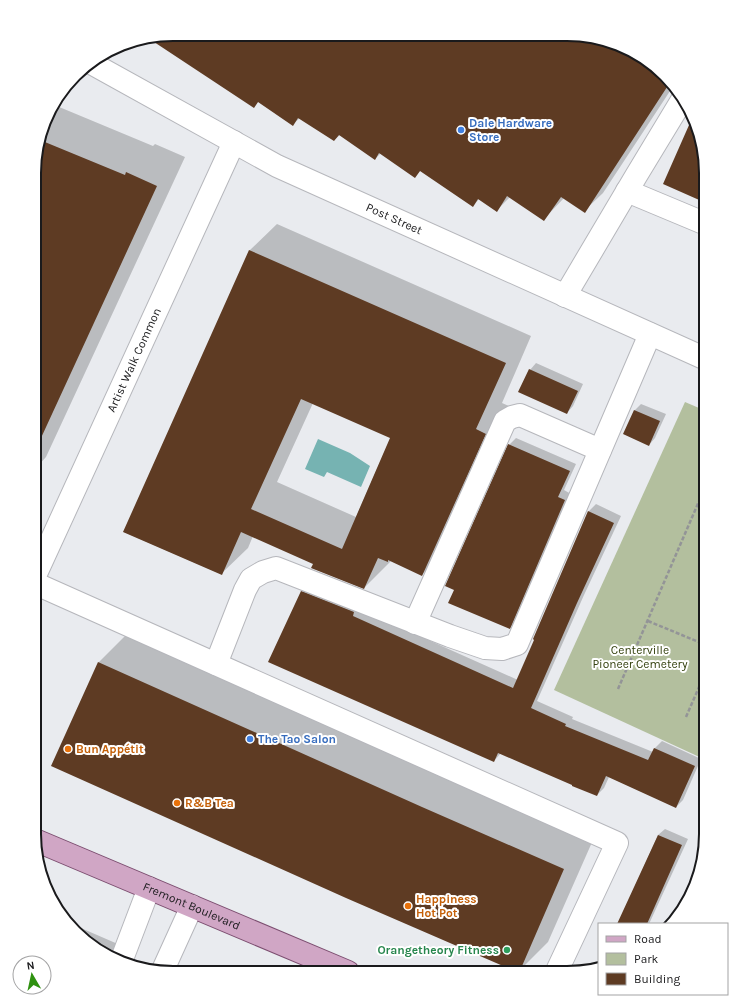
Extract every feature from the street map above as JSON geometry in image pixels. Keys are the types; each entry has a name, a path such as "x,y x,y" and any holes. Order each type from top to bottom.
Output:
{"main road":[{"name":"Fremont Boulevard","path":"41,843 334,966"}],"street":[{"name":"Post Street","path":"96,66 277,166 699,356"},
{"path":"565,296 627,191 681,107"},
{"name":"Artist Walk Common","path":"41,563 234,142"},
{"path":"627,191 699,221"},
{"path":"216,664 245,590 251,579 263,572 276,568 415,623 485,648 502,649 517,644 650,334"},
{"path":"415,623 505,421 520,415 600,450"},
{"path":"41,586 617,843 559,966"},
{"path":"123,956 149,888"},
{"path":"165,966 192,906"}],"path":[{"path":"618,689 699,502"},
{"path":"648,622 699,642"},
{"path":"686,717 699,687"}],"green space":[{"name":"Centerville Pioneer Cemetery","path":"685,402 699,408 699,757 554,690"}],"water":[{"path":"318,439 350,453 370,466 361,487 327,472 324,477 305,469"}],"building":[{"name":"Dale Hardware Store","path":"154,42 585,42 601,45 618,51 633,59 648,68 667,87 585,213 561,197 544,221 507,196 497,212 478,199 473,207 420,171 415,178 379,153 375,160 339,135 334,141 298,118 293,126 258,102 254,108"},
{"path":"690,124 695,139 698,155 699,200 663,184"},
{"path":"44,142 125,175 126,172 157,186 41,438 41,173"},
{"path":"249,250 506,363 476,429 486,434 422,576 388,560 388,562 378,558 364,589 311,568 313,564 241,532 222,575 123,532","holes":["301,399 390,438 342,549 251,509"]},
{"path":"529,369 578,391 567,414 518,392"},
{"path":"634,410 660,421 649,446 623,434"},
{"path":"508,444 570,471 558,497 565,500 510,629 448,603 454,590 445,586"},
{"path":"588,511 614,523 531,708 566,724 565,726 648,760 654,748 695,766 676,808 606,776 597,796 498,753 494,762 268,662 301,591 354,612 353,616 513,688"},
{"path":"98,662 564,869 522,966 503,966 346,898 51,766"},
{"path":"658,835 682,845 647,923 617,923"}],"place":[{"name":"Dale Hardware Store","path":"461,130"},
{"name":"The Tao Salon","path":"250,739"},
{"name":"Bun Appétit","path":"68,749"},
{"name":"R&B Tea","path":"177,803"},
{"name":"Happiness Hot Pot","path":"408,906"},
{"name":"Orangetheory Fitness","path":"507,950"}]}
